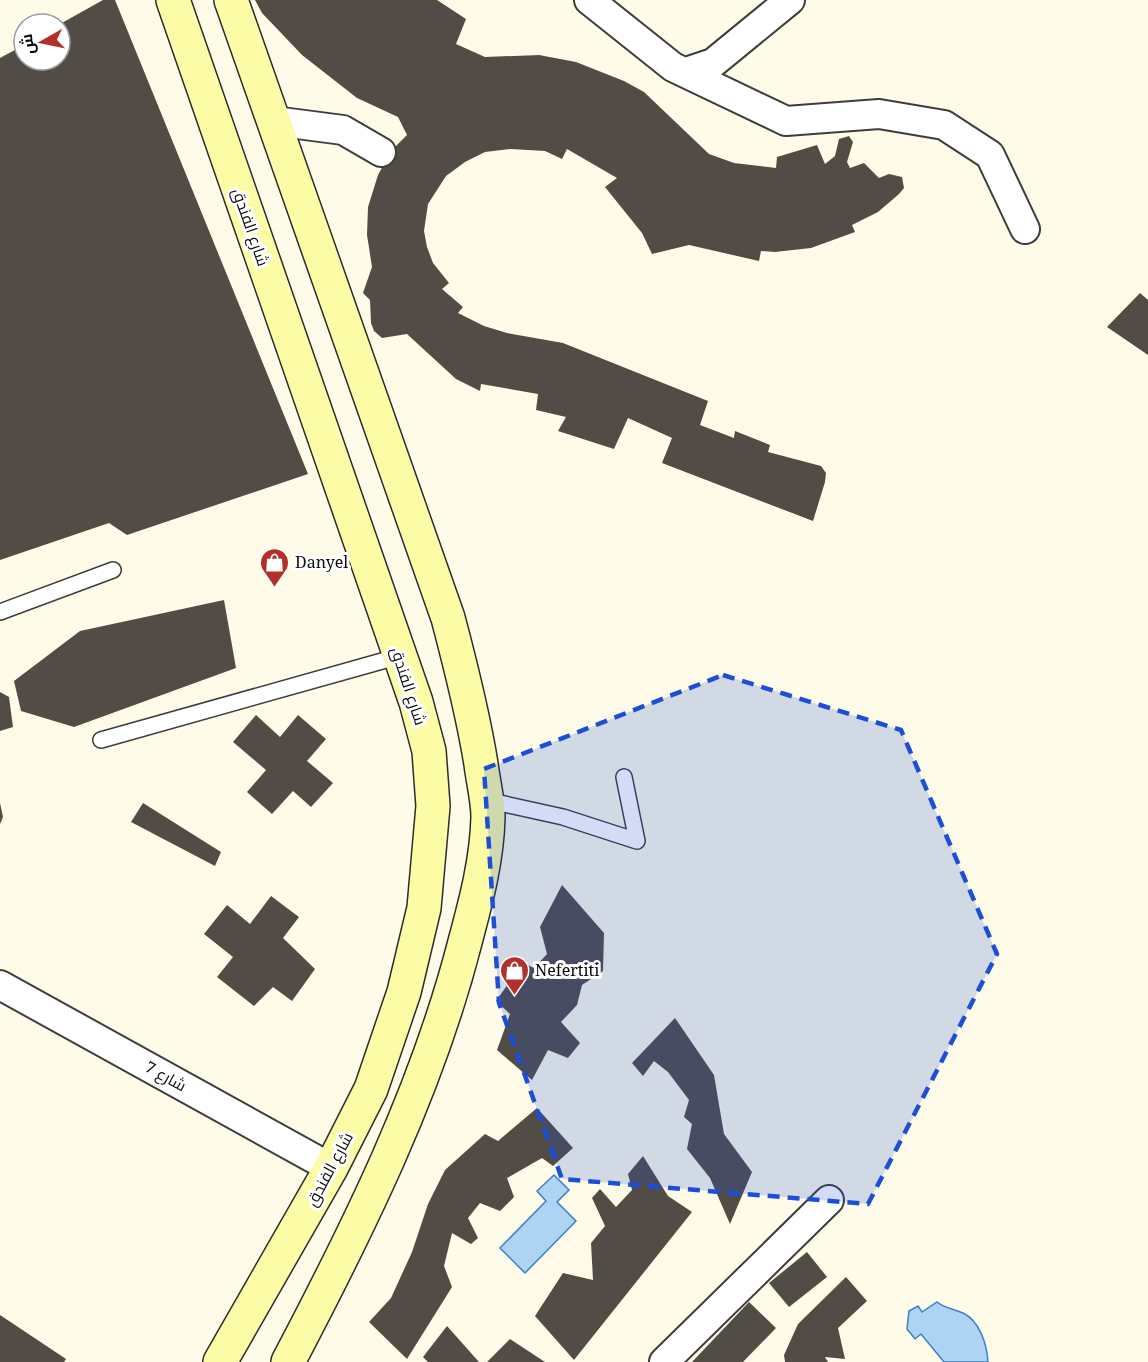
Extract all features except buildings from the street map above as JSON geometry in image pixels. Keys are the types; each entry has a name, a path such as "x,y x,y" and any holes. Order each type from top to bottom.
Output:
{"street":[{"name":"شارع الفندق","path":"173,0 400,656 429,751 433,806 424,909 404,992 371,1089 331,1168 220,1362"},
{"path":"231,0 448,618 471,701 488,816 483,870 453,987 430,1052 383,1170 344,1256 288,1362"},
{"path":"589,0 673,67 786,120 879,114 944,124 990,155 1025,228"},
{"path":"686,72 713,63 790,0"},
{"path":"274,121 343,130 381,152"},
{"name":"شارع 7","path":"0,985 331,1168"},
{"path":"664,1362 829,1200"}],"lane":[{"path":"0,612 113,570"},
{"path":"101,740 400,656"},
{"path":"486,800 563,817 637,841 624,777"}],"highlighted area":[{"path":"723,675 901,730 997,954 868,1204 562,1179 499,1003 484,769"}],"water":[{"path":"554,1175 569,1190 557,1202 576,1221 525,1273 500,1248 546,1201 537,1191"},
{"path":"937,1302 963,1313 974,1322 984,1341 988,1362 944,1362 921,1334 915,1339 907,1329 909,1311 918,1306 922,1312"}],"place":[{"name":"Danyel","path":"274,588"},
{"name":"Nefertiti","path":"514,996"}]}
